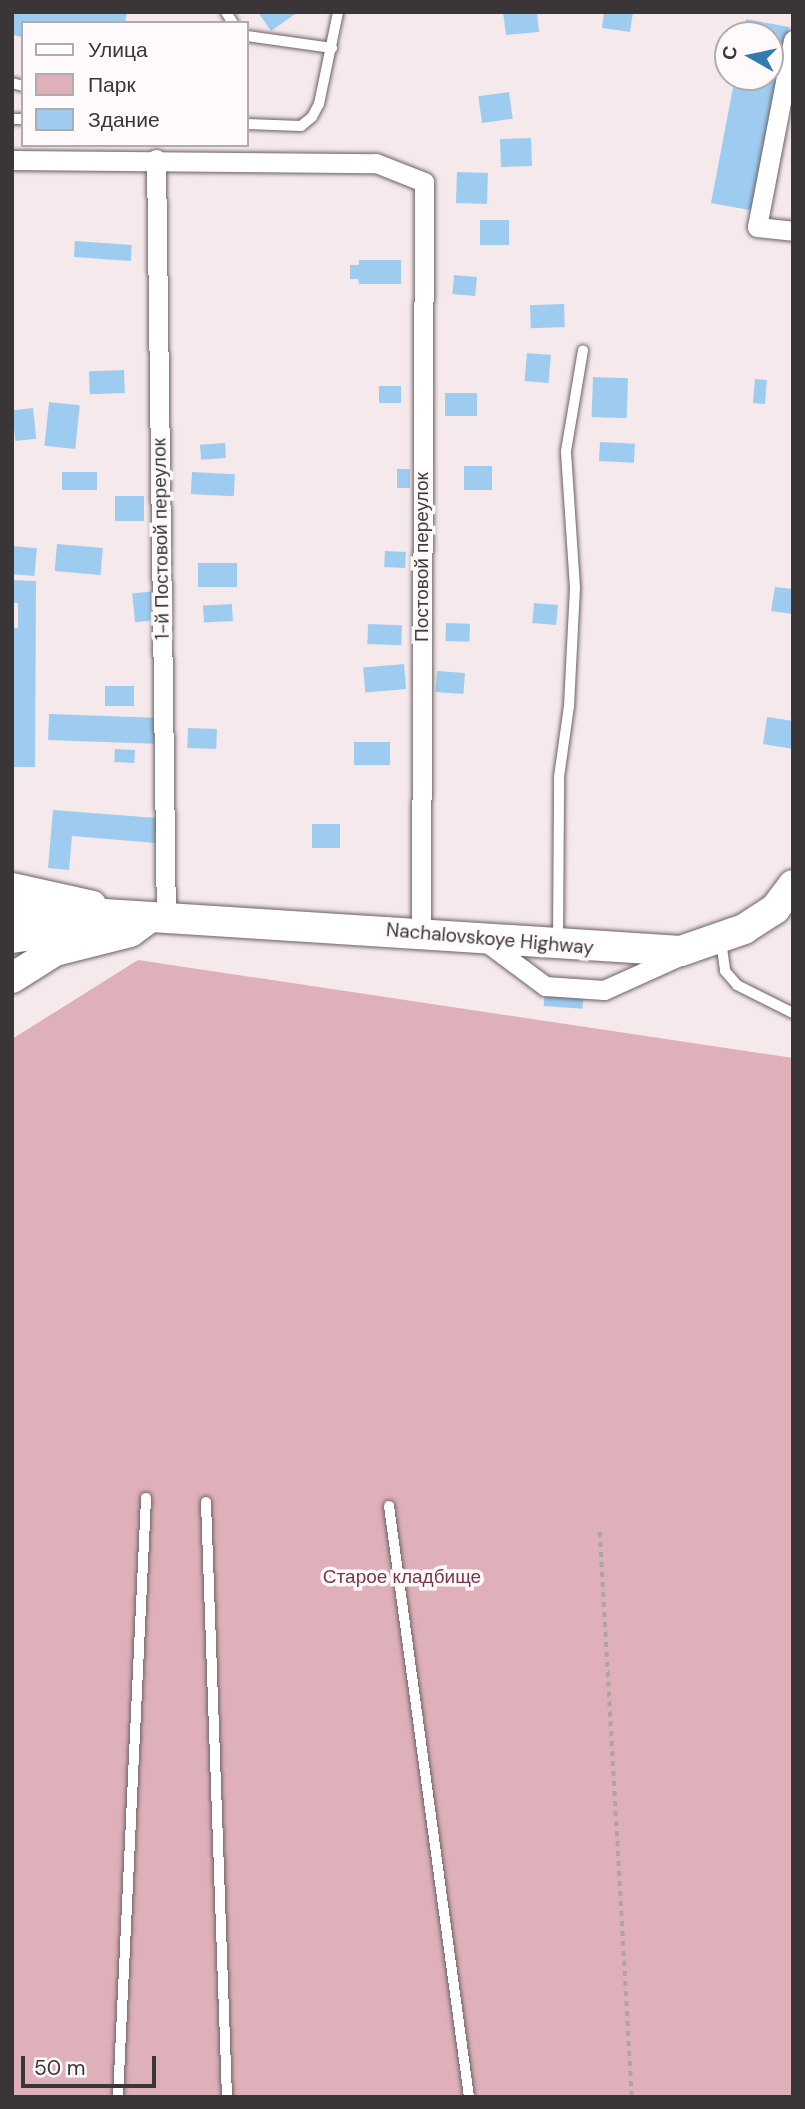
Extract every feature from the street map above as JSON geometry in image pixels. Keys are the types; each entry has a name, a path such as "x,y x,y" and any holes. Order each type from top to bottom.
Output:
{"main road":[{"name":"Nachalovskoye Highway","path":"158,918 421,932 558,947 681,951 712,943 775,909 793,885"},
{"path":"12,886 158,918"},
{"path":"12,913 58,911 158,918"},
{"path":"12,937 158,918"},
{"path":"12,978 55,951 130,932 158,918"}],"street":[{"path":"793,40 757,227 793,231"},
{"path":"12,159 156,159"},
{"name":"Постовой переулок","path":"156,159 376,163 424,182 421,932"},
{"name":"1-й Постовой переулок","path":"156,159 158,918"},
{"path":"481,939 545,986 604,990 712,943"}],"lane":[{"path":"248,124 301,126 312,117 332,48 338,12"},
{"path":"248,36 332,48"},
{"path":"558,947 559,777 569,706 575,588 566,451 583,350"},
{"path":"712,943 725,971 737,985 793,1013"},
{"path":"118,2097 146,1498"},
{"path":"206,1502 227,2097"},
{"path":"389,1506 469,2097"}],"path":[{"path":"600,1532 632,2097"}],"green space":[{"name":"Старое кладбище","path":"138,960 793,1058 793,2097 12,2097 12,1039"}],"building":[{"path":"12,12 127,12 125,21 21,21 21,37 12,35"},
{"path":"258,12 298,12 271,31"},
{"path":"503,12 537,12 539,32 506,35"},
{"path":"604,12 633,12 630,32 602,28"},
{"path":"784,26 789,27 784,54"},
{"path":"732,91 777,91 755,211 711,203"},
{"path":"509,92 513,119 482,123 478,96"},
{"path":"531,138 532,166 501,167 500,139"},
{"path":"457,172 488,173 487,204 456,203"},
{"path":"480,220 509,220 509,245 480,245"},
{"path":"75,241 132,245 131,261 74,257"},
{"path":"359,260 401,260 401,284 359,284 358,279 350,279 350,265 359,265"},
{"path":"454,275 477,277 475,296 452,294"},
{"path":"564,304 565,327 531,328 530,305"},
{"path":"527,353 551,355 548,383 525,381"},
{"path":"124,370 125,393 90,394 89,371"},
{"path":"593,377 628,378 627,418 592,417"},
{"path":"755,379 767,380 765,404 753,403"},
{"path":"379,386 401,386 401,403 379,403"},
{"path":"445,393 477,393 477,416 445,416"},
{"path":"49,402 80,405 75,449 44,446"},
{"path":"33,408 36,439 15,441 12,410"},
{"path":"600,442 635,444 634,463 599,461"},
{"path":"225,443 226,458 201,460 200,445"},
{"path":"464,466 492,466 492,490 464,490"},
{"path":"397,469 410,469 410,488 397,488"},
{"path":"62,472 97,472 97,490 62,490"},
{"path":"192,472 235,474 234,496 191,494"},
{"path":"115,496 144,496 144,521 115,521"},
{"path":"57,544 103,548 100,575 55,571"},
{"path":"12,546 37,548 34,576 12,574"},
{"path":"385,551 406,552 405,568 384,567"},
{"path":"198,563 237,563 237,587 198,587"},
{"path":"12,580 36,581 35,767 13,767 12,628 18,628 18,603 12,603"},
{"path":"775,587 793,589 793,614 771,611"},
{"path":"156,591 159,620 135,622 132,594"},
{"path":"534,603 558,605 556,625 532,623"},
{"path":"232,604 233,621 204,622 203,606"},
{"path":"446,623 470,624 469,642 445,641"},
{"path":"368,624 402,625 401,645 367,644"},
{"path":"404,664 406,689 365,692 363,668"},
{"path":"437,671 465,673 463,694 436,692"},
{"path":"105,686 134,686 134,706 105,706"},
{"path":"49,714 155,718 154,744 48,740"},
{"path":"767,717 793,721 793,749 763,744"},
{"path":"188,728 217,729 216,749 187,748"},
{"path":"354,742 390,742 390,765 354,765"},
{"path":"115,749 135,750 134,763 114,762"},
{"path":"53,810 157,818 155,843 72,836 69,870 48,868"},
{"path":"312,824 340,824 340,848 312,848"},
{"path":"545,986 584,989 583,1009 544,1006"}]}
